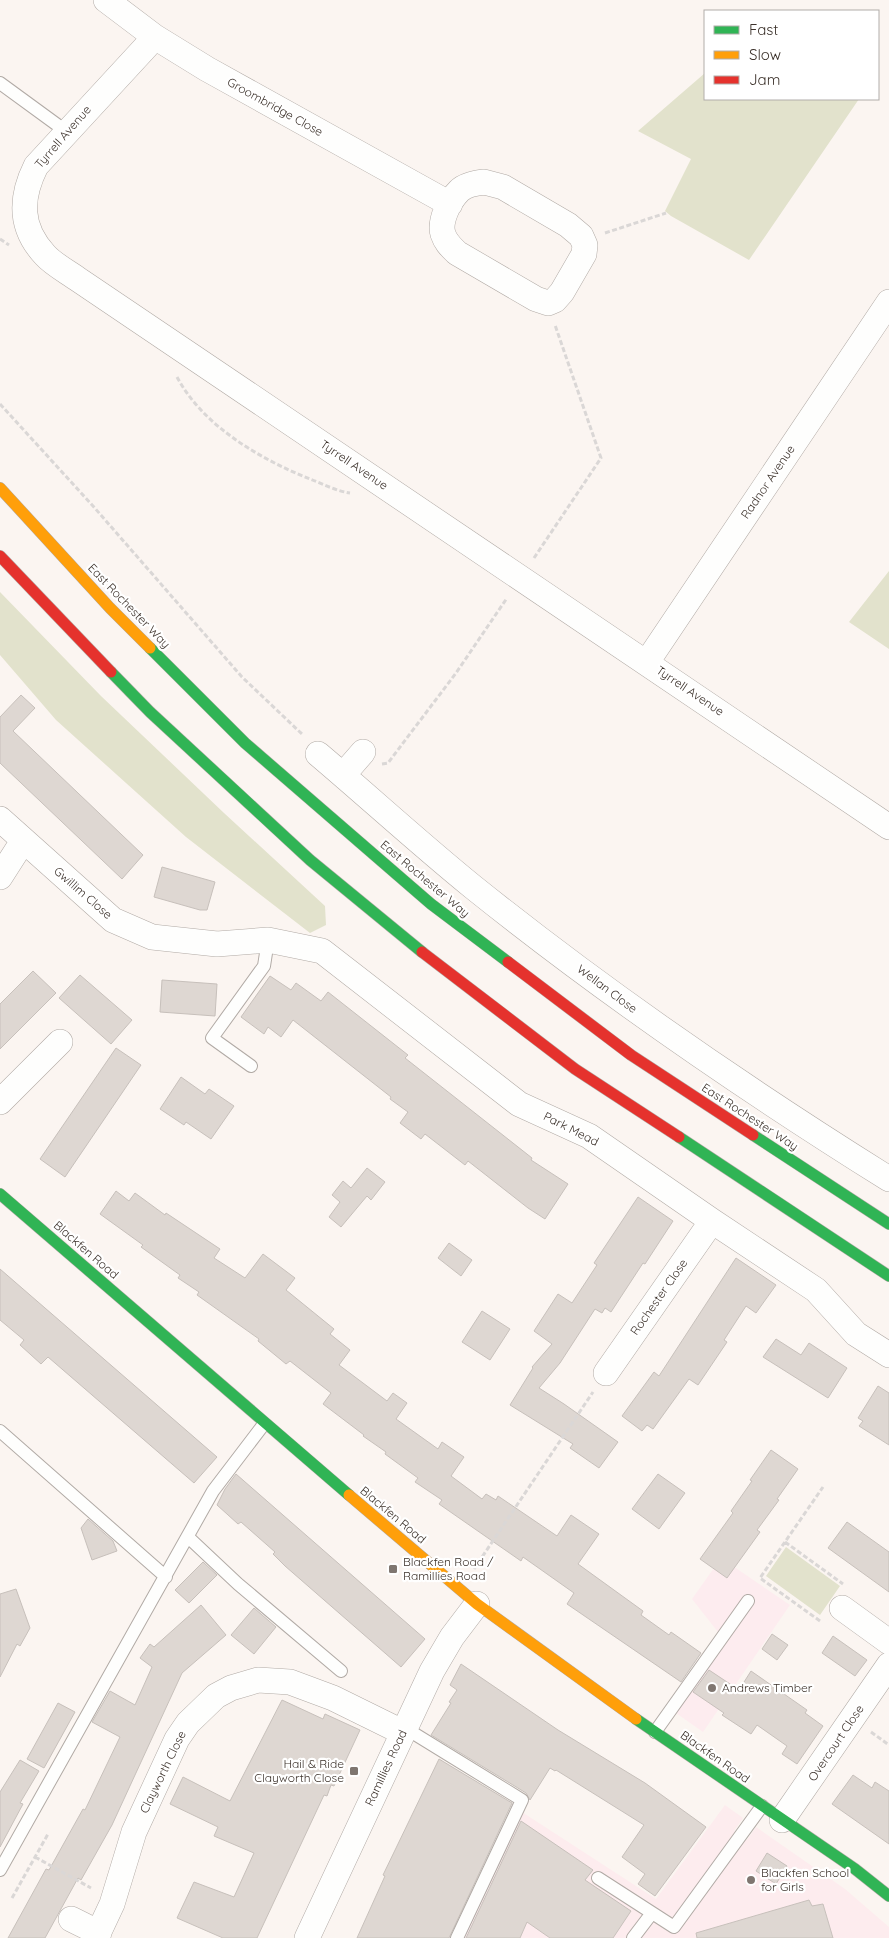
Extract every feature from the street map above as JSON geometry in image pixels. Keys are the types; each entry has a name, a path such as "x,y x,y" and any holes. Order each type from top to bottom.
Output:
{"main road":[{"name":"East Rochester Way","path":"0,488 110,608 245,743 431,904 631,1055 889,1224"},
{"path":"0,556 150,712 310,860 397,933 575,1069 889,1276"},
{"name":"Blackfen Road","path":"4,1204 468,1597 655,1732 855,1869 889,1896"}],"street":[{"name":"Groombridge Close","path":"106,0 155,37 207,69 450,204"},
{"name":"Tyrrell Avenue","path":"155,37 36,166 28,182 23,207 29,234 46,256 889,827"},
{"path":"484,182 503,187 568,224 581,236 585,245 584,254 556,300 548,303 536,299 456,254 447,243 442,232 444,218 450,204 459,191 472,183 484,182"},
{"name":"Radnor Avenue","path":"647,662 889,302"},
{"name":"Wellan Close","path":"313,747 343,776 472,886 622,1000 792,1119 889,1179"},
{"path":"343,776 363,752"},
{"name":"Gwillim Close","path":"0,819 113,920 152,937 217,944 268,940"},
{"path":"0,877 23,841"},
{"name":"Park Mead","path":"268,940 322,951 519,1104 590,1136 712,1221 816,1290 856,1334 889,1355"},
{"path":"0,1102 60,1042"},
{"name":"Rochester Close","path":"606,1372 712,1221"},
{"name":"Ramillies Road","path":"307,1938 432,1670 452,1637 468,1597"},
{"path":"833,1616 889,1642"},
{"name":"Overcourt Close","path":"782,1820 889,1665"},
{"name":"Clayworth Close","path":"71,1919 98,1936 113,1900 134,1832 177,1739 188,1723 216,1696 231,1688 258,1680 290,1682 333,1698 404,1730"}],"lane":[{"path":"0,83 66,132"},
{"path":"251,1066 212,1038 264,966 268,940"},
{"path":"0,1870 137,1623 166,1577 213,1491 264,1424"},
{"path":"0,1431 166,1577"},
{"path":"188,1538 238,1584 341,1671"},
{"path":"655,1732 748,1601"},
{"path":"404,1730 522,1800 457,1938"},
{"path":"598,1878 674,1928 762,1806"},
{"path":"633,1938 652,1913"}],"path":[{"path":"583,240 666,213"},
{"path":"364,794 369,788 371,778 381,764 388,763 456,673 601,458 548,303"},
{"path":"176,374 184,389 214,422 251,451 287,470 340,491 359,495"},
{"path":"0,404 242,677 313,747"},
{"path":"468,1597 606,1372"},
{"path":"785,1542 845,1585 833,1616 760,1578 822,1487"},
{"path":"12,1898 48,1834"},
{"path":"35,1857 113,1900"}],"shaded area":[{"path":"721,1558 790,1605 703,1732 666,1706 718,1632 692,1599"},
{"name":"Blackfen School for Girls","path":"725,1805 743,1818 734,1831 747,1840 756,1827 845,1889 889,1927 889,1938 462,1938 522,1812 656,1899"}],"green space":[{"path":"704,74 704,100 858,100 749,260 665,211 691,159 638,131"},
{"path":"889,571 889,649 849,622"},
{"path":"0,592 101,696 325,906 326,925 310,933 186,837 56,720 0,655"},
{"path":"786,1547 840,1586 820,1615 766,1576"}],"building":[{"path":"21,695 35,708 13,731 143,855 122,879 0,763 0,717"},
{"path":"162,867 215,882 207,910 200,910 154,897"},
{"path":"33,971 56,993 0,1049 0,1004"},
{"path":"80,975 132,1020 111,1044 59,998"},
{"path":"270,976 291,990 296,983 321,1001 328,992 408,1055 405,1058 532,1158 531,1160 568,1184 545,1219 468,1161 465,1165 425,1134 421,1139 400,1123 408,1112 293,1020 281,1037 268,1027 264,1034 241,1017"},
{"path":"162,980 217,984 215,1016 160,1012"},
{"path":"116,1048 141,1065 65,1177 40,1159"},
{"path":"181,1077 205,1094 209,1089 234,1106 211,1139 186,1122 184,1125 160,1109"},
{"path":"367,1168 385,1182 371,1200 367,1196 341,1227 329,1217 340,1202 332,1195 343,1181 351,1188"},
{"path":"116,1191 129,1201 135,1193 165,1215 166,1213 220,1249 214,1258 245,1278 263,1254 295,1278 286,1290 334,1329 330,1334 350,1350 339,1365 387,1401 393,1393 407,1403 396,1419 438,1449 442,1442 464,1457 451,1476 482,1499 486,1494 496,1500 498,1496 557,1536 571,1515 599,1534 578,1564 643,1611 641,1615 669,1635 671,1632 701,1653 681,1682 567,1604 574,1593 523,1557 521,1561 439,1504 442,1500 415,1482 418,1478 323,1404 331,1393 290,1361 286,1364 258,1341 259,1339 197,1295 199,1292 178,1278 180,1275 141,1247 143,1245 100,1214"},
{"path":"638,1197 673,1221 611,1312 605,1308 602,1313 595,1309 560,1363 539,1388 618,1442 599,1468 570,1448 573,1444 510,1405 532,1367 552,1344 534,1331 558,1294 572,1303 597,1265 594,1263"},
{"path":"449,1243 472,1260 461,1276 438,1258"},
{"path":"736,1258 776,1285 756,1313 746,1306 724,1340 727,1342 698,1385 689,1379 653,1429 647,1425 642,1431 622,1416 654,1372 659,1376"},
{"path":"0,1269 217,1457 194,1483 48,1357 41,1364 20,1345 24,1340 0,1320"},
{"path":"482,1311 510,1329 490,1360 462,1342"},
{"path":"776,1339 801,1355 809,1343 847,1368 828,1398 763,1357"},
{"path":"878,1386 889,1393 889,1445 859,1426 863,1421 858,1418"},
{"path":"771,1450 798,1469 777,1499 779,1500 757,1530 760,1532 727,1578 700,1559 733,1513 731,1511"},
{"path":"236,1474 425,1639 401,1667 285,1566 273,1554 275,1552 241,1522 238,1524 217,1505 225,1489"},
{"path":"658,1474 685,1493 659,1529 632,1509"},
{"path":"88,1519 113,1541 117,1551 92,1560 81,1528"},
{"path":"847,1522 889,1552 889,1592 828,1548"},
{"path":"203,1562 217,1575 189,1603 175,1590"},
{"path":"16,1589 30,1628 20,1646 17,1644 0,1677 0,1594"},
{"path":"201,1605 226,1635 182,1673 112,1825 81,1880 78,1878 45,1938 8,1938 46,1869 49,1870 83,1809 85,1810 120,1737 92,1722 110,1691 135,1705 152,1667 140,1658 150,1644 154,1647"},
{"path":"254,1608 276,1627 254,1654 231,1635"},
{"path":"772,1634 788,1645 777,1660 762,1649"},
{"path":"833,1636 867,1660 855,1676 822,1653"},
{"path":"461,1664 558,1730 645,1783 706,1827 655,1896 638,1884 645,1874 622,1857 644,1825 550,1768 530,1800 526,1793 431,1735 457,1690 450,1685"},
{"path":"709,1670 739,1690 751,1671 807,1710 805,1713 823,1726 797,1764 782,1754 787,1746 757,1725 751,1734 722,1715 724,1713 693,1692"},
{"path":"282,1700 323,1719 325,1714 360,1730 334,1786 331,1785 327,1796 324,1795 257,1938 223,1938 177,1918 194,1882 234,1897 254,1853 214,1836 218,1827 170,1804 183,1777 230,1801"},
{"path":"58,1703 75,1712 44,1768 27,1759"},
{"path":"439,1759 512,1803 449,1938 357,1938 385,1876 383,1875"},
{"path":"20,1760 39,1771 20,1803 23,1804 0,1847 0,1792"},
{"path":"853,1775 872,1788 875,1782 889,1791 889,1844 832,1804"},
{"path":"521,1821 593,1870 585,1880 631,1911 613,1938 550,1938 527,1922 520,1938 466,1938"},
{"path":"767,1853 787,1866 776,1884 756,1871"},
{"path":"809,1900 812,1906 823,1904 833,1938 697,1938 696,1933"}],"traffic: fast":[{"path":"150,648 245,743 431,904 508,962"},
{"path":"111,672 150,712 310,860 422,952"},
{"path":"753,1135 889,1224"},
{"path":"679,1137 889,1276"},
{"path":"0,1194 349,1495"},
{"path":"636,1719 855,1869 889,1896"}],"traffic: slow":[{"path":"0,488 110,608 150,648"},
{"path":"349,1495 477,1604 636,1719"}],"traffic: jam":[{"path":"0,556 111,672"},
{"path":"422,952 575,1069 679,1137"},
{"path":"508,962 631,1055 753,1135"}],"place":[{"name":"Blackfen Road / Ramillies Road","path":"393,1569"},
{"name":"Andrews Timber","path":"712,1688"},
{"name":"Hail & Ride Clayworth Close","path":"354,1771"},
{"name":"Blackfen School for Girls","path":"751,1880"}]}
